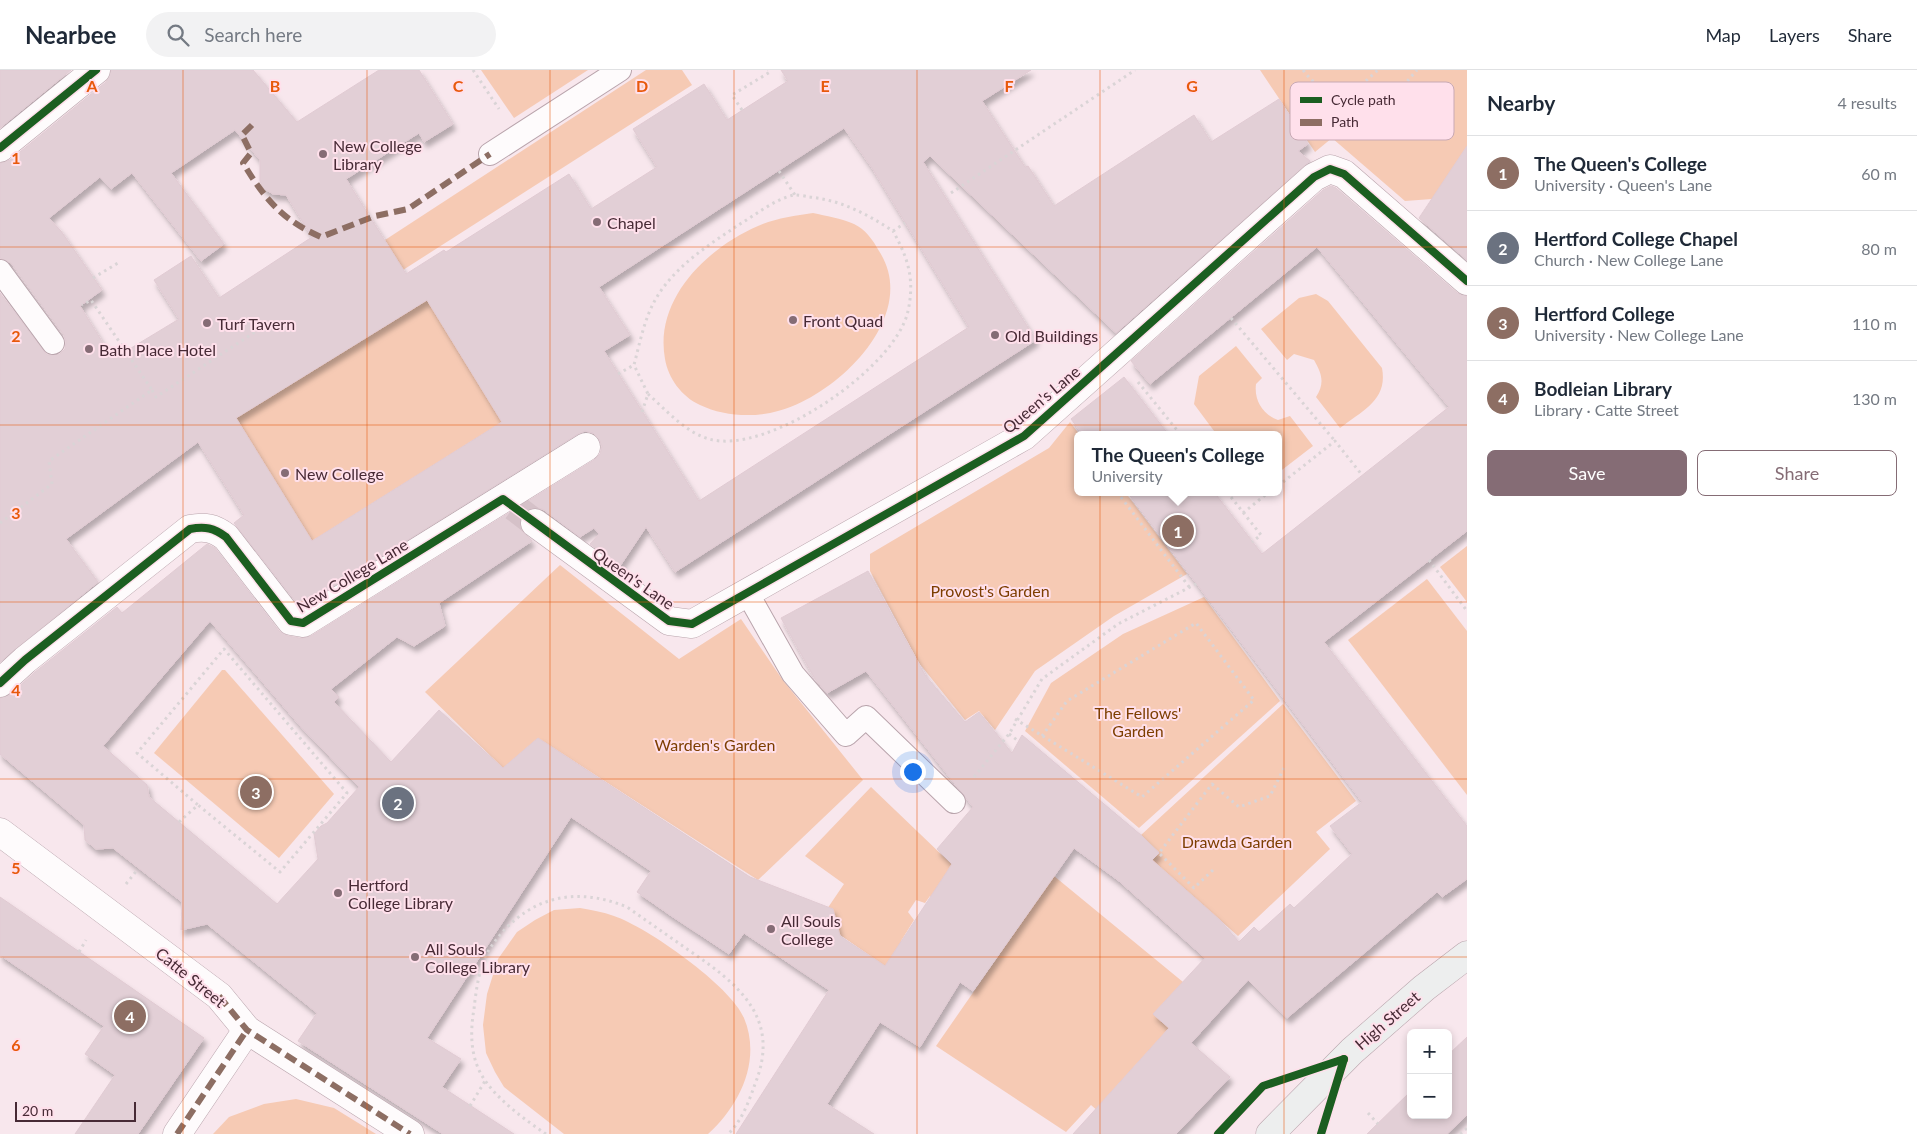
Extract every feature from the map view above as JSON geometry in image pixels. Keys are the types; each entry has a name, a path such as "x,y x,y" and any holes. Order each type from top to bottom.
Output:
{"street":[{"path":"0,148 96,70"},
{"name":"Queen's Lane","path":"517,510 669,621 692,624 1024,436 1314,177 1330,169 1344,174 1467,281"},
{"name":"New College Lane","path":"0,683 25,660 190,529 201,526 216,529 226,537 291,621 303,623 517,510 586,447"},
{"name":"Catte Street","path":"0,832 220,996 247,1030 410,1134"},
{"name":"High Street","path":"1270,1134 1352,1051 1424,988 1467,955"},
{"path":"177,1134 247,1030"}],"lane":[{"path":"490,154 620,70"},
{"path":"0,271 53,343"},
{"path":"748,594 793,674 846,735 866,717 954,802"}],"path":[{"path":"473,70 517,137"},
{"path":"742,110 732,95 770,72 768,70"},
{"path":"951,193 1135,70"},
{"path":"1303,70 1314,82"},
{"path":"1365,82 1378,70"},
{"path":"1407,82 1417,70"},
{"path":"779,171 795,195"},
{"path":"795,195 828,198 864,212 893,231 907,256 911,284 908,312 892,346 848,389 783,425 744,440 710,439 682,424 648,394 634,365 652,305 682,266 704,248 769,206 795,195"},
{"path":"893,231 905,223"},
{"path":"93,278 118,263"},
{"path":"82,305 91,300 156,397 255,332"},
{"path":"1231,318 1362,475"},
{"path":"618,374 634,365"},
{"path":"1132,374 1178,431"},
{"path":"0,523 52,484 50,461 152,390"},
{"path":"642,412 648,394"},
{"path":"1282,483 1335,442"},
{"path":"1120,496 1190,588"},
{"path":"1230,496 1261,535 1252,542"},
{"path":"1243,513 1264,496"},
{"path":"1429,560 1467,610"},
{"path":"954,802 1009,734 1015,720 1042,680 1118,624 1198,584"},
{"path":"1015,720 1142,797 1254,700 1196,623 1067,700 1042,736"},
{"path":"224,649 348,793 280,872 198,805 137,753 224,649"},
{"path":"1009,734 1017,740"},
{"path":"1213,870 1194,888 1159,853 1212,784 1239,807 1270,796 1285,766"},
{"path":"178,822 198,805"},
{"path":"546,1134 501,1099 486,1081 473,1055 471,1028 476,989 488,952 518,916 550,899 577,897 616,902 627,907 713,966 739,988 754,1009 764,1041 760,1074 741,1116 728,1134"},
{"path":"470,1106 486,1081"},
{"path":"1368,1113 1378,1124"},
{"path":"741,1116 746,1119"},
{"path":"1460,1134 1467,1128"}],"green space":[{"path":"481,70 588,70 514,118"},
{"path":"646,70 682,70 692,85 403,270 385,240"},
{"path":"1260,70 1467,70 1467,146 1432,199 1405,201 1334,140 1454,140 1454,82 1290,82 1290,115"},
{"path":"1307,140 1330,140 1315,152"},
{"path":"813,213 854,224 868,235 877,247 889,276 889,301 881,326 866,349 847,371 825,389 801,402 778,411 758,415 738,415 718,412 693,402 673,380 665,359 664,337 668,316 676,296 688,278 703,262 739,236 772,221"},
{"path":"1316,294 1328,301 1382,368 1383,379 1377,396 1365,410 1340,428 1316,397 1321,387 1321,378 1314,360 1294,354 1287,360 1261,329 1299,298"},
{"path":"427,300 502,422 312,541 236,418"},
{"path":"1236,346 1262,378 1256,384 1256,396 1263,410 1278,420 1290,416 1313,446 1282,470 1282,431 1214,431 1194,404 1199,376"},
{"name":"Provost's Garden","path":"1070,422 1077,431 1074,431 1074,496 1128,496 1187,574 1114,616 1035,671 995,730 979,711 965,720 919,663 870,571 870,554 1049,448"},
{"path":"1467,546 1467,602 1440,567"},
{"name":"Warden's Garden","path":"560,565 679,659 741,619 782,679 863,780 758,880 538,738 503,768 425,692"},
{"path":"1427,579 1467,631 1467,795 1348,640"},
{"name":"The Fellows' Garden","path":"1204,597 1280,701 1139,828 1025,731 1051,683 1123,634"},
{"path":"222,670 225,670 334,794 279,858 154,753"},
{"name":"Drawda Garden","path":"1283,704 1356,801 1316,832 1330,849 1238,936 1152,860 1159,852 1141,835"},
{"path":"871,787 967,879 965,921 930,896 925,903 916,900 908,912 914,920 901,941 909,946 892,971 833,930 825,912 844,884 805,856"},
{"path":"1054,876 1183,982 1153,1014 1169,1028 1103,1101 1099,1112 1091,1105 1066,1132 936,1046"},
{"path":"580,908 601,912 629,922 666,945 723,990 744,1018 749,1034 749,1066 738,1096 719,1123 708,1134 564,1134 504,1087 495,1072 486,1053 483,1025 487,994 498,959 517,932 535,920 554,910"},
{"path":"296,1099 334,1108 376,1134 213,1134 229,1117 264,1104"}],"building":[{"path":"0,70 71,70 0,128"},
{"path":"111,70 253,70 297,122 379,70 419,70 453,124 424,142 419,133 346,179 406,274 444,250 446,252 569,174 591,209 657,167 633,129 704,84 727,120 788,81 781,70 1031,70 982,101 1025,167 1028,166 1054,206 1194,115 1211,142 1279,99 1290,116 1290,140 1305,140 1308,144 1298,151 1310,161 1116,333 930,156 923,162 1036,340 675,572 646,527 620,566 590,544 599,534 594,528 580,537 544,510 536,507 528,509 522,514 519,522 521,530 532,541 439,603 445,626 414,646 397,637 331,689 339,697 334,702 391,762 439,710 503,768 538,738 750,877 833,909 840,936 885,966 952,864 937,849 973,807 866,671 827,693 815,679 781,618 868,571 925,675 965,722 979,712 1012,753 1022,735 1141,835 1159,853 1152,860 1221,921 1239,942 1254,927 1259,932 1290,904 1294,908 1352,854 1330,826 1362,802 1130,496 1217,496 1262,554 1449,407 1317,247 1150,384 1131,361 1323,190 1331,186 1336,188 1457,293 1467,296 1467,531 1324,642 1467,826 1467,879 1442,897 1437,892 1287,1018 1248,980 1191,1043 1230,1077 1176,1134 1073,1134 1169,1028 1153,1014 1205,958 1119,881 1074,848 973,991 960,982 920,1047 880,1022 827,1104 874,1134 736,1134 829,990 744,933 729,954 670,915 637,892 651,871 571,817 427,1038 461,1059 442,1087 514,1134 443,1134 298,1041 317,1013 207,924 181,930 182,902 113,848 96,849 85,840 84,825 0,754 0,698 11,694 35,672 117,607 122,613 207,544 215,548 279,631 288,636 300,638 311,636 594,460 600,454 602,446 599,439 593,433 585,431 578,434 300,607 234,523 244,515 198,442 66,539 98,582 0,662 0,293 47,355 60,354 65,349 66,342 64,335 11,263 0,258 0,163 10,160 106,82","holes":["844,128 872,168 969,327 699,501 604,351 630,335 599,287","235,130 260,160 260,181 263,188 273,194 286,195 312,237 219,298 191,256 154,280 179,319 113,359 80,306 102,290 61,231 49,218 100,177 111,189 132,173 201,261 224,244 171,173","427,300 502,422 312,541 236,418","210,621 301,727 359,787 327,823 321,826 314,834 318,859 277,904 149,797 147,785 103,746"]},
{"path":"1467,146 1467,260 1419,218"},
{"path":"1124,377 1166,431 1080,431 1071,419"},
{"path":"0,897 204,1038 138,1134 75,1134 115,1075 85,1054 104,1026 0,955"},
{"path":"1467,1037 1467,1115 1447,1134 1367,1134 1407,1095 1407,1119 1452,1119 1452,1051"}],"tunnel":[{"path":"514,507 535,523"}],"marked path":[{"path":"252,125 242,135 251,153 243,163 267,198 285,216 321,237 375,216 408,209 490,154"},
{"path":"219,996 247,1030 410,1134"},
{"path":"177,1134 247,1030"}],"cycle path":[{"path":"0,148 96,70"},
{"path":"0,683 25,660 190,529 209,528 226,537 291,621 303,623 503,499 669,621 692,624 1024,436 1314,177 1330,169 1344,174 1467,281"},
{"path":"1218,1134 1263,1086 1344,1059"},
{"path":"1321,1134 1344,1059"}],"place":[{"name":"New College Library","path":"323,154"},
{"name":"Chapel","path":"597,222"},
{"name":"Front Quad","path":"793,320"},
{"name":"Turf Tavern","path":"207,323"},
{"name":"Old Buildings","path":"995,335"},
{"name":"Bath Place Hotel","path":"89,349"},
{"name":"New College","path":"285,473"},
{"name":"The Queen's College","path":"1178,531"},
{"name":"Hertford College","path":"256,792"},
{"name":"Hertford College Chapel","path":"398,803"},
{"name":"Hertford College Library","path":"338,893"},
{"name":"All Souls College","path":"771,929"},
{"name":"All Souls College Library","path":"415,957"},
{"name":"Bodleian Library","path":"130,1016"}]}
